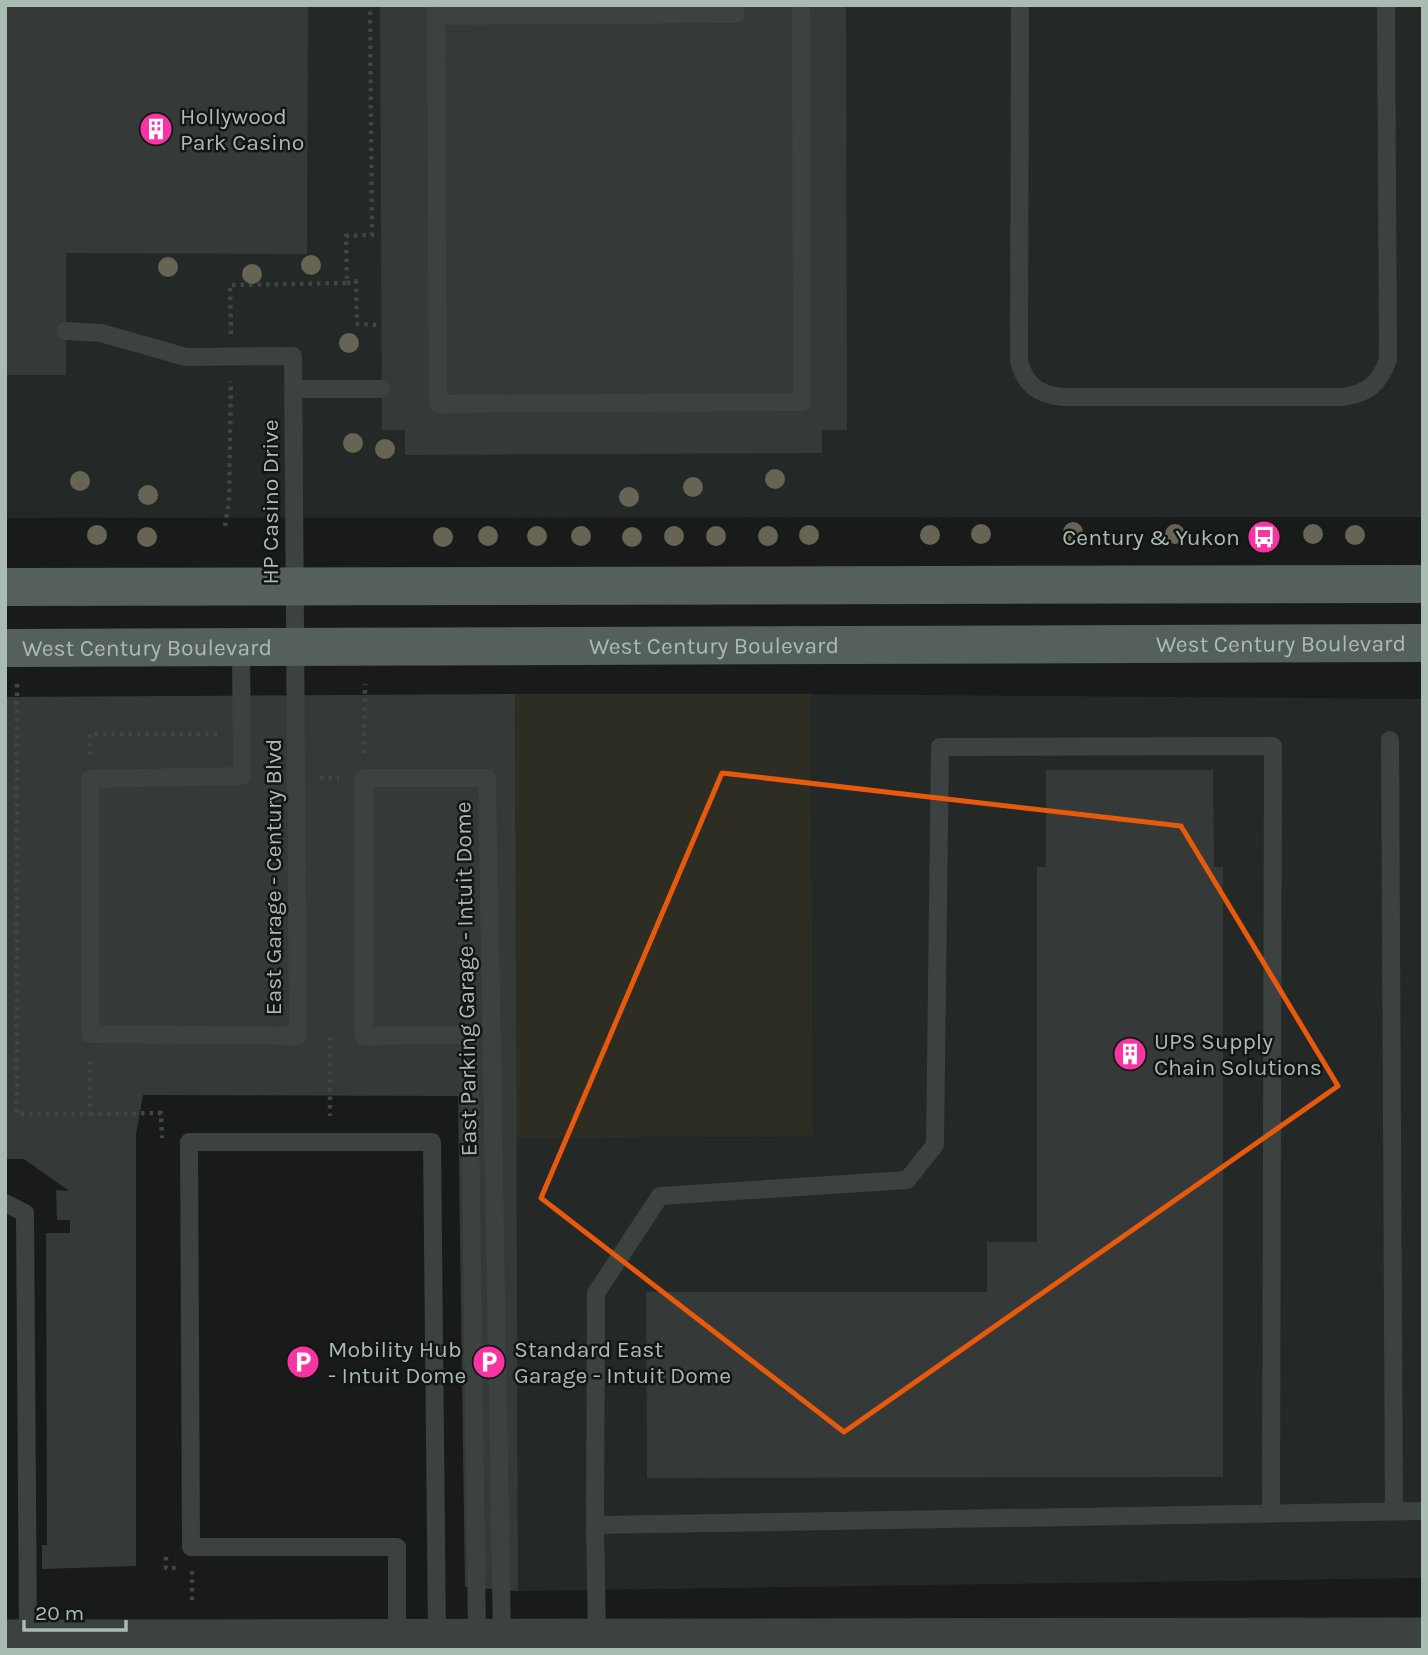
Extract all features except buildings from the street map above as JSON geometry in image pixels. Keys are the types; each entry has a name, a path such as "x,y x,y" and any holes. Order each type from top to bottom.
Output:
{"main road":[{"path":"5,587 1423,584"},
{"name":"West Century Boulevard","path":"11,648 1423,643"}],"street":[{"path":"17,1637 597,1636 759,1643 1288,1643 1423,1635"}],"lane":[{"path":"736,15 436,11 438,404 802,402 801,5"},
{"path":"1020,5 1019,361 1023,377 1034,389 1048,396 1063,397 1342,397 1358,395 1373,387 1382,377 1388,359 1386,5"},
{"path":"66,331 101,333 186,357 231,356"},
{"name":"HP Casino Drive","path":"231,356 293,356 296,647"},
{"path":"294,389 381,389"},
{"name":"East Garage - Century Blvd","path":"90,779 242,776 241,647"},
{"name":"East Garage - Century Blvd","path":"90,1034 298,1036 296,647"},
{"path":"1390,740 1394,1511"},
{"path":"597,1636 596,1293 660,1196 907,1180 935,1145 940,747 1273,746 1271,1513"},
{"path":"364,778 364,1037"},
{"name":"East Parking Garage - Intuit Dome","path":"364,778 487,778 490,1636"},
{"path":"90,779 90,1034"},
{"name":"East Parking Garage - Intuit Dome","path":"364,1037 469,1035 490,1636"},
{"path":"397,1636 397,1547 191,1547 189,1142 432,1142 437,1636"},
{"path":"5,1203 25,1213 17,1637"},
{"path":"595,1525 1423,1511"}],"path":[{"path":"347,283 346,236 372,235 370,5"},
{"path":"225,526 230,479 230,285 356,281 357,324 381,324"},
{"path":"11,648 17,1114 162,1113 162,1140"},
{"path":"298,778 364,778 365,684"},
{"path":"90,779 90,734 225,734"},
{"path":"90,1034 90,1114"},
{"path":"298,1036 364,1037"},
{"path":"330,1037 330,1142"},
{"path":"166,1555 166,1568 192,1568 192,1637"}],"highlighted area":[{"path":"722,773 1181,826 1338,1086 844,1432 541,1198"}],"shaded area":[{"path":"5,5 1423,5 1423,517 5,518"},
{"path":"515,694 811,694 813,1137 516,1138"},
{"path":"811,694 1423,699 1423,1578 518,1591 516,1138 813,1137"}],"place":[{"name":"Hollywood Park Casino","path":"156,129"},
{"name":"Century & Yukon","path":"1264,537"},
{"name":"UPS Supply Chain Solutions","path":"1130,1054"},
{"name":"Mobility Hub - Intuit Dome","path":"303,1362"},
{"name":"Standard East Garage - Intuit Dome","path":"489,1362"}]}
